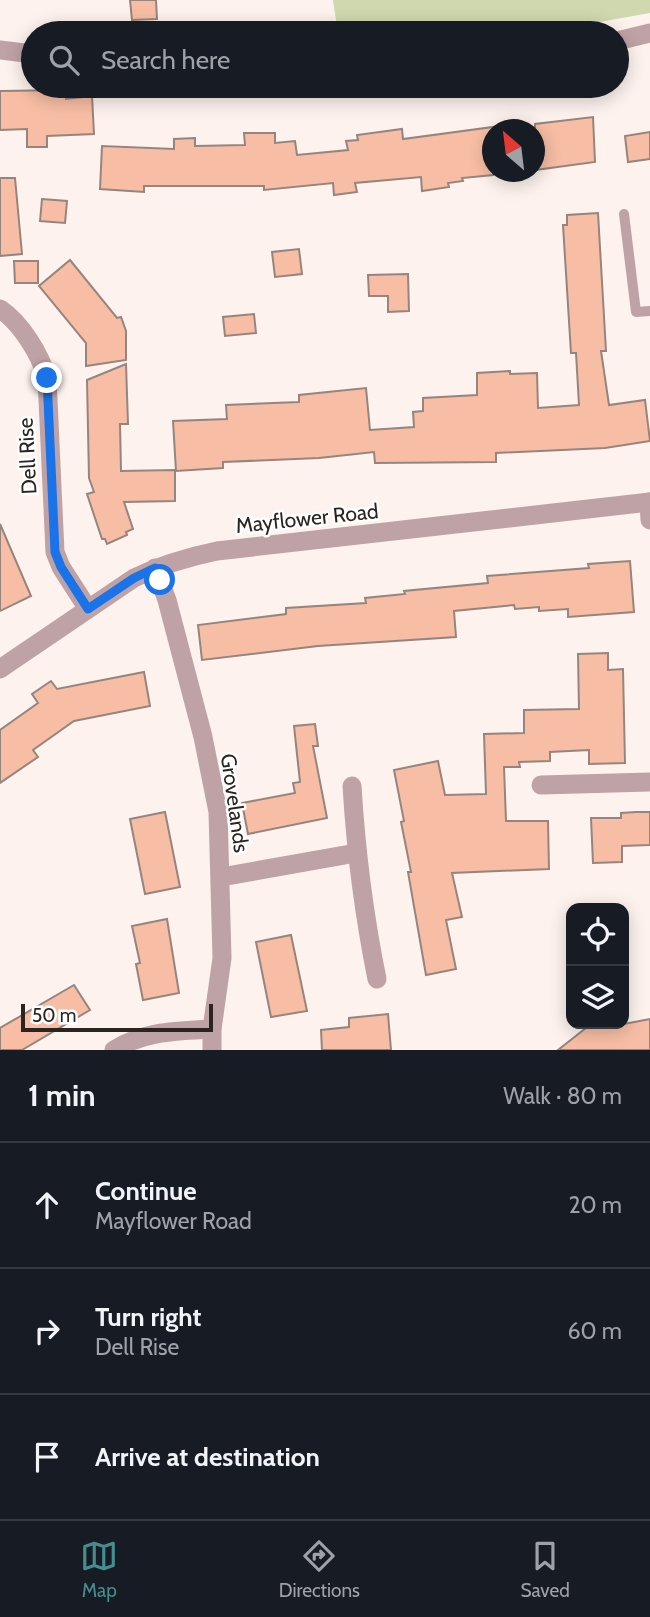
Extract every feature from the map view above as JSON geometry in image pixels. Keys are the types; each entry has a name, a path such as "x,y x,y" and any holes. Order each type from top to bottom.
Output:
{"street":[{"path":"629,38 650,33"},
{"path":"0,50 21,53"},
{"name":"Dell Rise","path":"0,309 33,346 41,359 47,378 55,552 61,567 88,609"},
{"name":"Mayflower Road","path":"0,669 134,578 155,568 217,551 650,508"},
{"name":"Grovelands","path":"155,568 167,600 203,737 218,811 222,877 222,958 212,1029 212,1050"},
{"path":"541,785 650,782"},
{"path":"352,786 356,853 377,979"},
{"path":"222,877 356,853"},
{"path":"114,1050 140,1037 160,1032 212,1029"}],"lane":[{"path":"624,214 636,312 650,311"}],"green space":[{"path":"333,0 650,0 650,13 605,21 336,21"}],"building":[{"path":"130,0 156,0 157,19 132,20"},
{"path":"0,91 21,91 21,98 92,98 94,134 47,136 47,147 27,147 27,129 0,130"},
{"path":"593,117 595,162 545,169 545,123"},
{"path":"482,128 482,176 462,178 463,181 448,183 449,187 422,191 421,177 355,183 357,192 334,195 333,183 264,190 264,186 144,186 144,192 100,189 102,146 174,149 174,139 195,138 195,146 245,145 244,133 275,133 275,143 295,141 297,155 348,150 346,141 358,140 357,135 402,129 403,139"},
{"path":"650,132 650,159 628,162 625,136"},
{"path":"0,178 15,178 22,254 0,256"},
{"path":"42,199 67,201 65,223 40,221"},
{"path":"598,213 606,351 601,351 609,405 645,400 650,441 605,448 496,453 496,462 375,463 374,452 319,458 223,462 223,468 176,471 173,421 227,419 226,405 299,402 299,395 366,388 370,430 414,427 413,412 423,411 423,398 477,395 477,373 510,371 510,374 537,373 538,408 579,405 576,353 571,353 563,225 567,225 567,215"},
{"path":"299,249 302,274 275,277 272,252"},
{"path":"70,260 117,318 121,317 126,331 126,360 86,366 86,343 39,286"},
{"path":"14,261 38,261 38,283 15,283"},
{"path":"408,274 409,311 388,312 388,296 369,296 368,275"},
{"path":"254,314 256,333 225,336 223,317"},
{"path":"126,364 128,424 120,424 121,471 175,470 175,501 124,502 133,529 126,532 127,535 107,544 105,539 102,539 87,494 94,492 89,478 87,380"},
{"path":"0,524 31,596 0,611"},
{"path":"630,561 634,612 568,617 568,609 539,611 539,607 515,609 514,605 454,611 456,637 318,646 202,660 198,625 286,614 286,608 366,603 365,598 405,594 404,591 488,583 487,576 589,568 588,564"},
{"path":"608,653 608,670 623,669 625,763 589,764 589,750 550,752 550,761 519,762 520,767 504,767 506,821 548,821 549,869 452,873 462,917 446,920 456,969 426,975 394,770 438,761 445,795 486,794 484,734 524,733 524,710 579,709 578,654"},
{"path":"144,672 150,706 74,721 33,750 38,757 0,783 0,730 38,703 32,694 51,681 57,689"},
{"path":"315,724 318,746 313,746 327,818 248,834 242,803 295,793 293,783 300,782 294,726"},
{"path":"165,812 180,887 145,894 130,819"},
{"path":"650,812 650,845 622,846 622,862 593,863 591,818 621,818 621,813"},
{"path":"167,919 179,993 143,1000 136,964 140,963 132,926"},
{"path":"291,935 307,1011 271,1017 256,942"},
{"path":"74,985 90,1010 22,1050 0,1050 0,1028"},
{"path":"388,1014 391,1050 322,1050 321,1030 349,1027 349,1018"},
{"path":"650,1019 650,1050 558,1050 585,1029 629,1029 629,1023"}],"route":[{"path":"47,378 55,552 61,567 88,609 134,578 155,568 160,580"}]}
